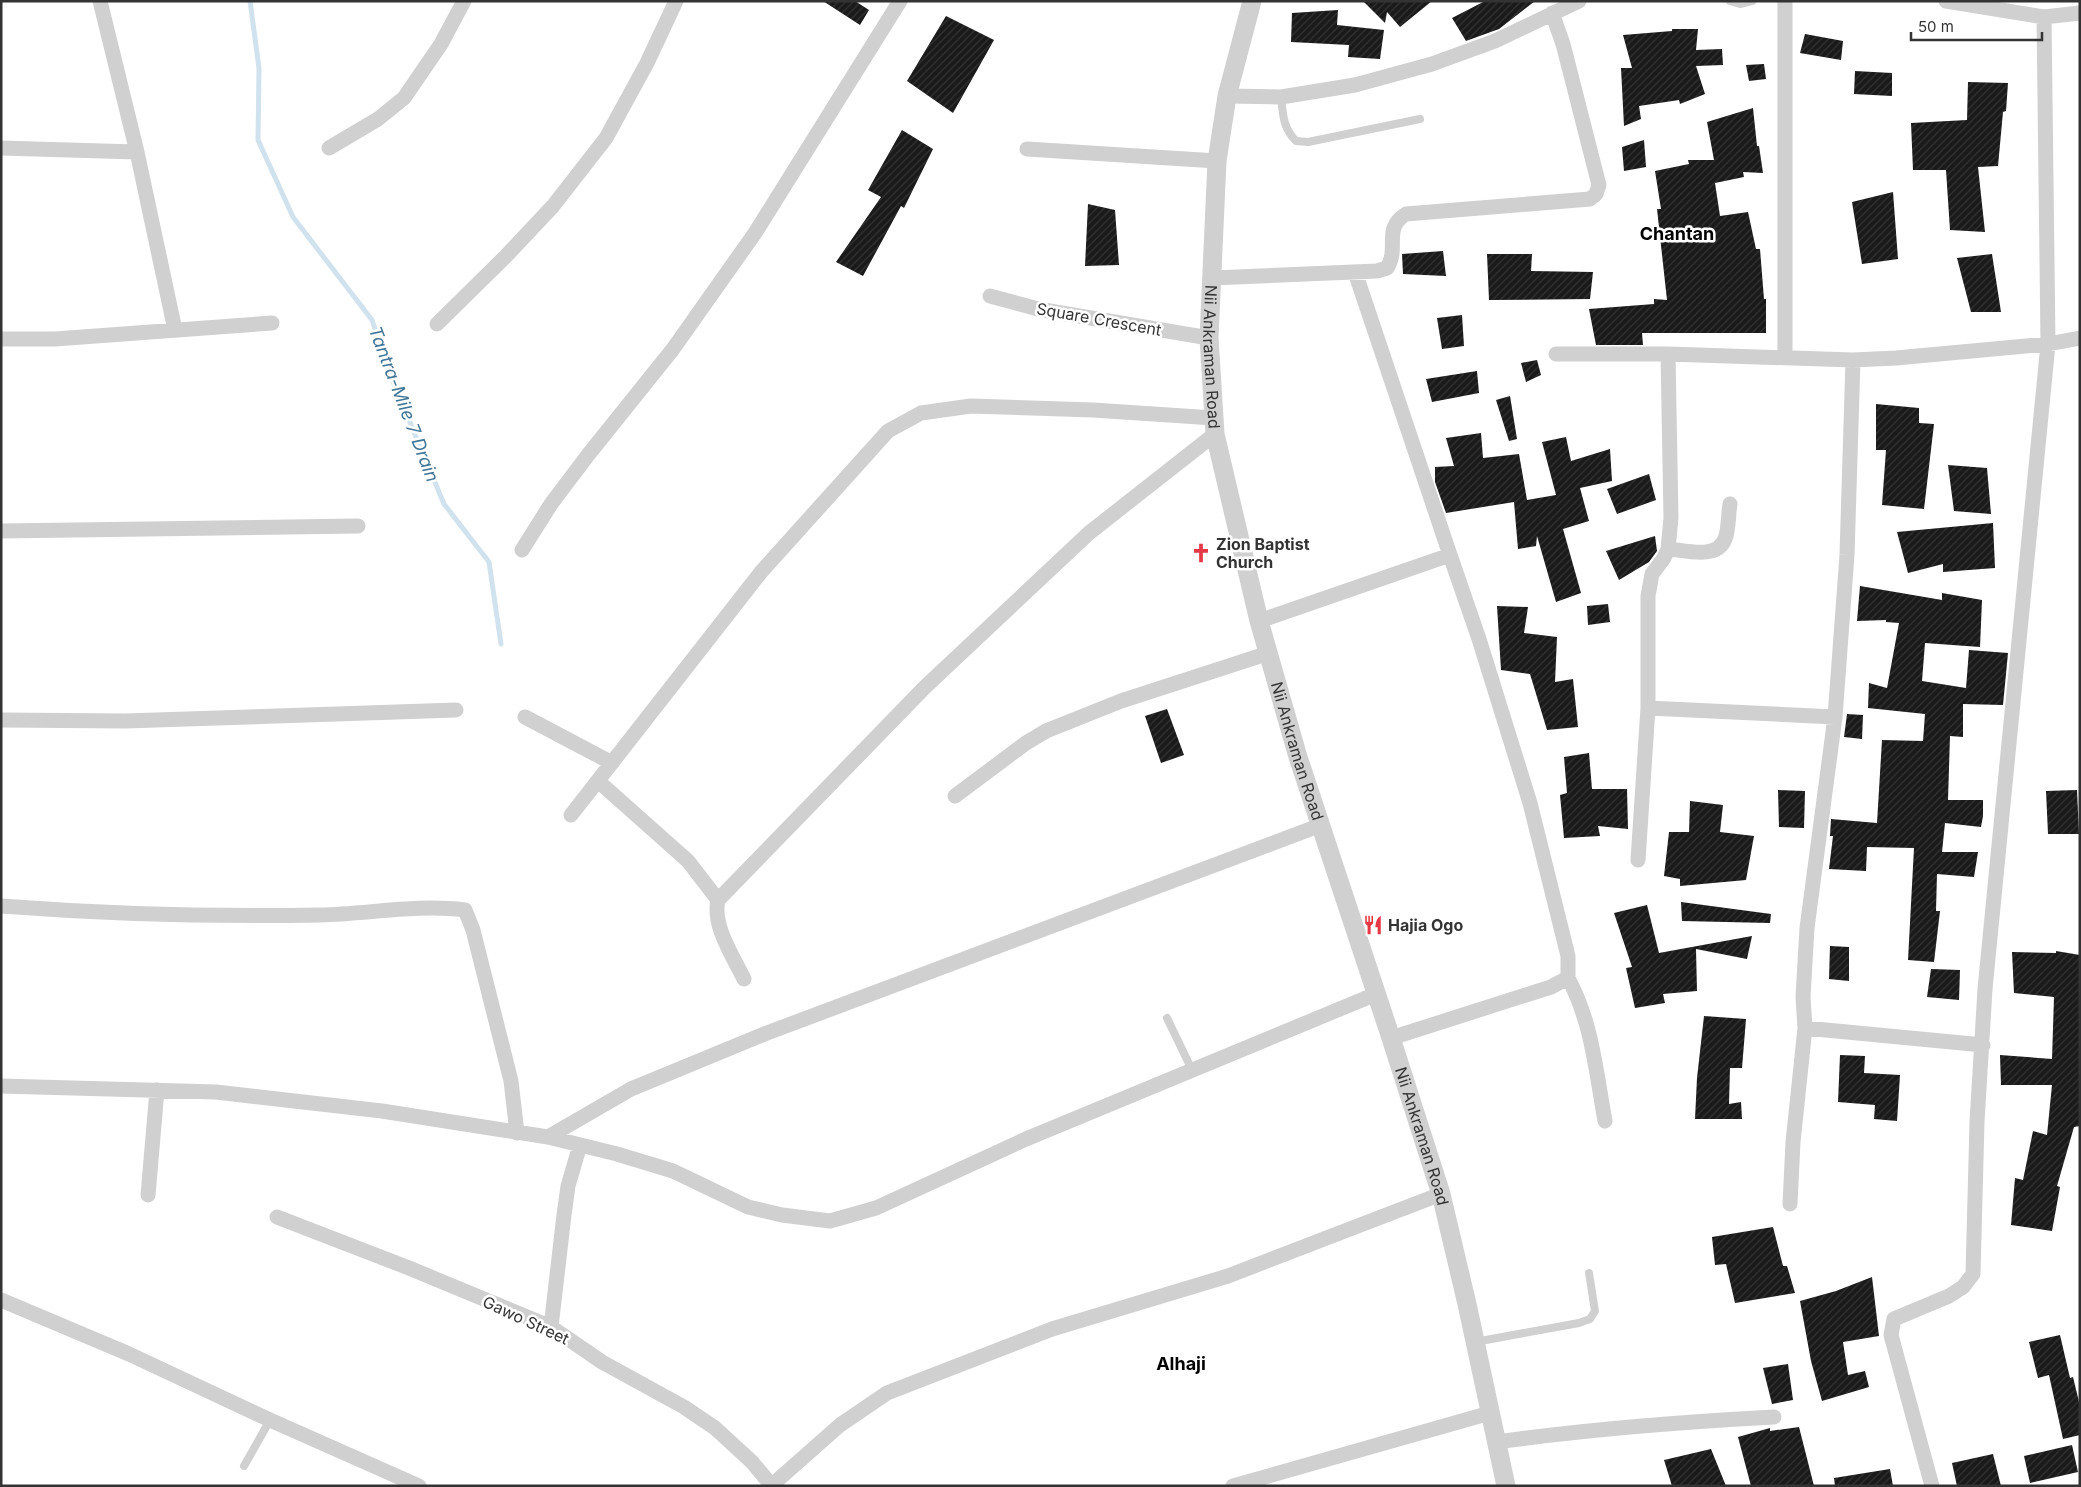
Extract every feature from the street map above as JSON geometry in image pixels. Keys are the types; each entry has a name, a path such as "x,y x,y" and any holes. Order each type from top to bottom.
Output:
{"street":[{"path":"100,1 137,152 175,330"},
{"path":"329,148 378,119 404,98 441,44 464,1"},
{"path":"437,324 506,256 553,206 606,138 647,63 676,1"},
{"path":"522,550 562,490 673,349 755,233 900,1"},
{"path":"1227,96 1281,97 1355,85 1432,64 1495,41 1579,1"},
{"path":"1785,1 1785,357"},
{"path":"1946,1 2044,17 2080,13"},
{"name":"Nii Ankraman Road","path":"1250,2 1227,96 1217,161 1209,338 1215,426 1260,622 1298,757 1391,1038 1440,1194 1475,1342 1506,1486"},
{"path":"1213,278 1377,271 1387,268 1392,260 1392,228 1397,219 1406,214 1590,199 1596,194 1599,185 1563,44 1552,13"},
{"path":"1932,1486 1891,1335 1894,1319 1949,1296 1963,1287 1973,1274 1977,1122 1985,990 2048,344 2044,17"},
{"path":"1,148 137,152"},
{"path":"1027,149 1217,161"},
{"path":"1355,272 1480,639 1530,803 1568,956 1568,978 1579,998 1587,1022 1605,1121"},
{"name":"Square Crescent","path":"990,296 1038,309 1209,338"},
{"path":"1,339 54,339 272,323"},
{"path":"1556,354 1668,354 1853,360 1896,358 2048,344 2080,338"},
{"path":"1638,860 1648,708 1649,583 1652,574 1664,558 1668,548 1671,518 1668,354"},
{"path":"1790,1204 1792,1142 1805,1028 1803,997 1806,937 1835,718 1847,555 1853,360"},
{"path":"571,815 761,572 888,431 921,413 971,406 1093,410 1215,426"},
{"path":"744,979 720,927 716,909 718,900 925,687 1089,533 1215,426"},
{"path":"1668,548 1707,553 1720,547 1725,539 1730,504"},
{"path":"1,531 358,526"},
{"path":"1260,622 1450,555"},
{"path":"955,796 1026,744 1053,728 1121,701 1269,653"},
{"path":"1648,708 1835,718"},
{"path":"1,720 125,720 456,710"},
{"path":"525,717 612,763"},
{"path":"598,781 688,861 718,900"},
{"path":"548,1137 631,1089 767,1033 1320,825"},
{"path":"1,906 132,914 224,916 322,915 401,909 448,908 465,910 473,930 511,1081 517,1133"},
{"path":"1391,1038 1551,987 1568,978"},
{"path":"1,1086 216,1092 382,1111 548,1137 617,1154 673,1171 748,1207 782,1215 830,1221 876,1208 1026,1138 1376,994"},
{"path":"1805,1028 1983,1045"},
{"path":"148,1195 157,1090"},
{"path":"551,1328 567,1195 580,1145"},
{"path":"772,1485 840,1425 887,1393 1052,1329 1228,1276 1440,1194"},
{"name":"Gawo Street","path":"277,1217 409,1268 551,1328 602,1362 684,1407 715,1428 752,1462 772,1485"},
{"path":"1,1300 129,1354 270,1420 419,1486"},
{"path":"1233,1486 1490,1413"},
{"path":"1496,1442 1568,1432 1659,1423 1774,1417"}],"lane":[{"path":"1730,1 1740,4 1752,1"},
{"path":"1281,97 1283,122 1288,133 1296,141 1308,142 1420,119"},
{"path":"1168,1018 1192,1070"},
{"path":"1475,1342 1579,1323 1590,1319 1595,1311 1589,1273"},
{"path":"244,1466 270,1420"}],"building":[{"path":"823,1 855,1 869,10 860,25"},
{"path":"1363,1 1432,1 1400,27 1387,12 1385,23"},
{"path":"1485,1 1535,1 1499,29 1466,41 1452,18"},
{"path":"1338,10 1337,25 1384,30 1380,59 1348,57 1349,45 1291,42 1292,13"},
{"path":"946,16 994,40 953,113 907,81"},
{"path":"1672,29 1698,29 1696,50 1722,49 1723,65 1696,66 1705,94 1680,104 1679,100 1639,106 1641,119 1624,126 1621,68 1632,68 1623,35 1672,31"},
{"path":"1805,34 1843,41 1841,60 1800,53"},
{"path":"1764,64 1766,79 1749,81 1746,65"},
{"path":"1855,71 1892,73 1892,96 1854,94"},
{"path":"1968,82 2008,83 1998,166 1978,167 1985,232 1950,230 1946,170 1913,170 1911,123 1967,120"},
{"path":"1753,108 1757,146 1759,146 1763,173 1743,172 1744,177 1715,183 1720,216 1748,212 1756,249 1760,249 1764,299 1766,299 1766,333 1642,333 1643,345 1596,345 1589,309 1654,304 1654,299 1667,300 1657,209 1661,209 1655,171 1689,164 1688,160 1714,160 1707,122"},
{"path":"902,130 933,149 904,208 901,206 863,276 836,262 881,197 868,190"},
{"path":"1644,140 1646,167 1624,171 1622,147"},
{"path":"1893,192 1898,259 1862,264 1852,202"},
{"path":"1088,204 1115,210 1119,265 1085,266"},
{"path":"1443,251 1446,276 1403,274 1402,254"},
{"path":"1487,254 1532,254 1531,271 1593,272 1590,299 1489,300"},
{"path":"1992,254 2001,312 1971,312 1957,258"},
{"path":"1462,315 1464,346 1442,349 1437,318"},
{"path":"1537,360 1541,375 1526,382 1521,363"},
{"path":"1477,371 1479,393 1432,402 1426,379"},
{"path":"1510,396 1517,439 1509,441 1496,400"},
{"path":"1876,404 1919,408 1919,423 1934,424 1924,509 1882,505 1886,450 1876,450"},
{"path":"1481,433 1483,458 1519,454 1527,500 1556,495 1542,442 1566,437 1571,461 1610,449 1612,481 1580,488 1589,521 1563,529 1581,593 1556,602 1537,536 1536,546 1518,549 1514,502 1446,513 1435,482 1435,467 1454,466 1446,438"},
{"path":"1948,465 1987,468 1991,514 1954,511"},
{"path":"1649,474 1656,500 1617,514 1607,489"},
{"path":"1993,523 1995,568 1943,572 1943,564 1908,573 1897,532"},
{"path":"1655,536 1657,551 1649,562 1619,580 1606,551"},
{"path":"1860,586 1942,600 1942,593 1982,600 1980,647 1925,643 1922,681 1966,688 1969,650 2008,653 2003,705 1963,704 1963,737 1950,736 1948,800 1983,800 1983,816 1981,827 1945,823 1942,852 1978,852 1974,877 1937,874 1936,911 1940,911 1934,962 1908,960 1914,848 1867,847 1866,871 1829,869 1833,836 1830,836 1831,819 1877,823 1882,740 1923,741 1925,714 1868,708 1869,683 1887,688 1899,623 1886,622 1886,620 1857,621"},
{"path":"1608,604 1610,622 1588,625 1587,606"},
{"path":"1497,606 1528,607 1524,633 1557,637 1555,682 1573,679 1578,727 1547,730 1530,674 1501,670"},
{"path":"1167,709 1184,755 1161,763 1145,716"},
{"path":"1847,714 1863,715 1862,739 1844,737"},
{"path":"1589,753 1592,789 1627,789 1628,829 1598,826 1600,836 1564,838 1560,795 1567,793 1564,757"},
{"path":"1778,790 1805,791 1804,828 1779,827"},
{"path":"2077,790 2079,834 2048,834 2046,791"},
{"path":"1690,801 1723,805 1720,832 1754,836 1746,880 1680,886 1680,879 1664,876 1669,832 1689,832"},
{"path":"1681,902 1771,914 1770,923 1682,921"},
{"path":"1647,905 1659,953 1752,936 1747,959 1696,949 1697,991 1663,994 1665,1003 1635,1008 1626,968 1632,967 1614,913"},
{"path":"1830,946 1849,947 1849,981 1829,979"},
{"path":"2056,951 2080,955 2080,1126 2074,1127 2057,1186 2060,1187 2052,1231 2011,1225 2015,1178 2023,1180 2033,1131 2047,1135 2052,1085 2001,1085 2000,1055 2052,1059 2054,997 2014,993 2012,952 2056,953"},
{"path":"1931,969 1960,970 1959,1000 1927,997"},
{"path":"1704,1016 1746,1019 1742,1068 1730,1068 1729,1104 1741,1102 1742,1119 1695,1119 1697,1078"},
{"path":"1840,1055 1865,1056 1864,1073 1900,1075 1897,1121 1874,1119 1875,1105 1838,1102"},
{"path":"1773,1227 1783,1266 1787,1266 1795,1293 1735,1303 1726,1264 1715,1265 1712,1237"},
{"path":"1872,1277 1879,1336 1843,1342 1848,1375 1865,1371 1869,1387 1822,1401 1811,1361 1800,1301 1836,1291"},
{"path":"2060,1335 2070,1378 2073,1377 2080,1406 2080,1435 2063,1439 2049,1375 2038,1378 2029,1342"},
{"path":"1788,1364 1793,1400 1772,1404 1763,1368"},
{"path":"1799,1427 1814,1486 1751,1486 1738,1437 1770,1428 1770,1431"},
{"path":"2072,1445 2078,1472 2030,1483 2024,1456"},
{"path":"1711,1449 1726,1486 1672,1486 1664,1460"},
{"path":"1993,1454 2001,1486 1957,1486 1952,1463"},
{"path":"1890,1469 1893,1486 1835,1486 1834,1478"}],"waterway":[{"name":"Tantra-Mile 7 Drain","path":"250,1 259,68 258,140 293,217 372,320 394,384 444,504 489,562 501,644"}],"place":[{"name":"Zion Baptist Church","path":"1201,553"},
{"name":"Hajia Ogo","path":"1373,925"}],"district":[{"name":"Chantan","path":"1677,233"},
{"name":"Alhaji","path":"1181,1363"}]}
